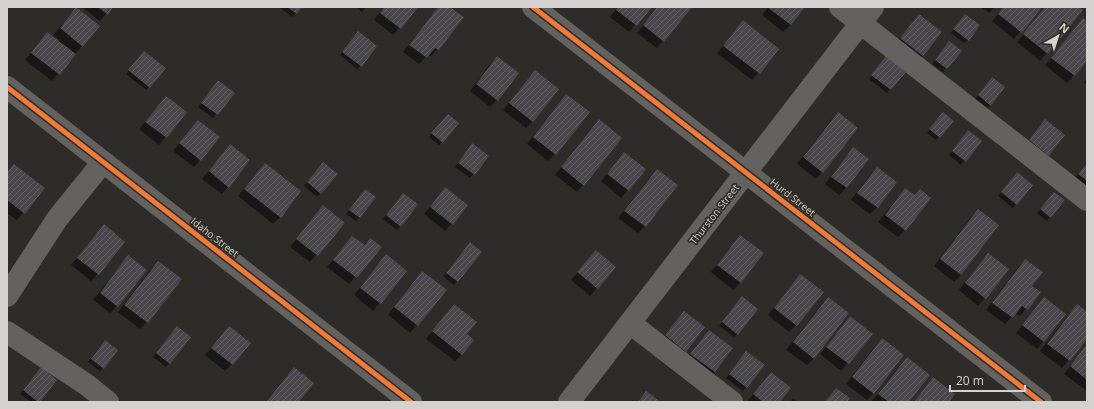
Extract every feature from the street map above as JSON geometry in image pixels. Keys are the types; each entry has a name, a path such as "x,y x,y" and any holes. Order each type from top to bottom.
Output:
{"street":[{"name":"Hurd Street","path":"533,7 1041,402"},
{"path":"840,7 866,15 1087,200"},
{"name":"Thurston Street","path":"569,402 866,15"},
{"name":"Idaho Street","path":"7,87 411,402"},
{"path":"7,296 57,219 103,162"},
{"path":"630,323 732,402"},
{"path":"7,332 87,385 108,402"}],"building":[{"path":"76,7 100,26 83,47 60,28"},
{"path":"98,7 113,7 108,15"},
{"path":"287,7 302,7 297,14"},
{"path":"384,7 418,7 401,29 380,13"},
{"path":"438,7 450,7 464,17 439,50 435,48 427,58 409,45"},
{"path":"618,7 652,7 637,26 616,10"},
{"path":"657,7 692,7 664,42 643,25"},
{"path":"767,7 805,7 791,25"},
{"path":"1003,7 1042,7 1022,33 998,14"},
{"path":"1045,7 1078,7 1083,10 1048,54 1023,34"},
{"path":"919,14 942,32 923,56 900,38"},
{"path":"965,14 980,25 969,41 953,29"},
{"path":"1083,18 1087,22 1087,61 1075,76 1051,58"},
{"path":"743,20 779,49 760,74 723,46"},
{"path":"358,31 377,46 362,67 342,52"},
{"path":"47,32 76,54 60,75 31,53"},
{"path":"949,41 962,51 947,69 935,60"},
{"path":"144,51 166,68 150,88 128,70"},
{"path":"497,56 519,73 498,101 476,84"},
{"path":"886,56 906,72 891,90 871,75"},
{"path":"535,70 559,89 533,122 509,103"},
{"path":"992,77 1005,87 991,106 978,95"},
{"path":"218,80 235,93 218,115 201,103"},
{"path":"566,94 590,112 556,155 533,137"},
{"path":"166,96 187,112 167,138 145,122"},
{"path":"838,112 858,128 823,173 803,157"},
{"path":"943,112 954,121 940,138 929,129"},
{"path":"448,114 459,123 443,143 431,133"},
{"path":"599,119 622,138 584,186 561,167"},
{"path":"1045,119 1065,135 1049,156 1029,140"},
{"path":"198,120 220,137 201,161 179,143"},
{"path":"968,130 982,141 966,162 952,151"},
{"path":"472,143 489,156 475,175 458,163"},
{"path":"230,144 250,160 229,188 209,171"},
{"path":"853,147 869,159 847,188 831,177"},
{"path":"624,152 646,169 629,191 607,174"},
{"path":"323,162 338,174 321,194 307,182"},
{"path":"265,163 301,191 281,218 244,189"},
{"path":"1087,163 1087,181 1078,174"},
{"path":"14,164 45,188 25,214 7,200 7,172"},
{"path":"877,167 897,182 878,208 857,193"},
{"path":"657,169 678,185 646,227 624,211"},
{"path":"1017,172 1033,185 1017,205 1001,192"},
{"path":"445,187 468,205 453,225 430,207"},
{"path":"905,188 915,195 920,189 931,198 906,231 885,215"},
{"path":"365,189 376,197 360,218 349,210"},
{"path":"1054,192 1065,200 1051,218 1040,209"},
{"path":"403,193 418,204 401,227 386,215"},
{"path":"323,205 345,223 318,256 296,239"},
{"path":"978,209 999,225 961,275 940,259"},
{"path":"104,224 125,242 99,275 77,258"},
{"path":"740,235 764,253 741,283 717,265"},
{"path":"352,236 365,245 370,238 382,247 357,278 333,260"},
{"path":"470,242 482,252 458,282 446,273"},
{"path":"596,250 616,267 598,289 577,272"},
{"path":"988,253 1009,269 986,299 965,283"},
{"path":"386,254 407,271 381,304 360,288"},
{"path":"128,255 147,270 118,307 100,293"},
{"path":"1025,259 1043,272 1032,286 1041,292 1028,310 1022,306 1013,318 992,303"},
{"path":"158,261 182,279 148,323 124,305"},
{"path":"422,271 447,290 418,326 394,307"},
{"path":"800,274 824,292 797,326 774,308"},
{"path":"742,296 758,309 738,335 722,322"},
{"path":"828,297 849,313 814,359 793,342"},
{"path":"1044,297 1066,314 1044,342 1022,325"},
{"path":"454,304 477,322 467,334 474,340 462,355 432,331"},
{"path":"1077,304 1087,312 1087,339 1070,361 1047,344"},
{"path":"684,311 705,327 686,352 665,335"},
{"path":"850,316 873,334 849,364 826,347"},
{"path":"177,326 191,337 170,364 156,353"},
{"path":"229,326 251,343 233,365 211,348"},
{"path":"709,330 733,348 715,372 690,354"},
{"path":"882,338 904,355 874,394 852,377"},
{"path":"105,340 118,350 104,369 91,359"},
{"path":"1087,344 1087,380 1070,366"},
{"path":"746,351 765,365 747,388 729,374"},
{"path":"907,357 930,375 909,402 889,402 878,394"},
{"path":"41,367 57,380 40,402 38,402 23,390"},
{"path":"294,367 314,383 299,402 266,402"},
{"path":"771,372 791,388 780,402 763,402 753,394"},
{"path":"933,377 955,394 949,402 914,402"},
{"path":"836,388 850,398 847,402 825,402"},
{"path":"646,391 661,402 638,402"}],"cycle path":[{"path":"533,7 1041,402"},
{"path":"7,87 411,402"}]}
